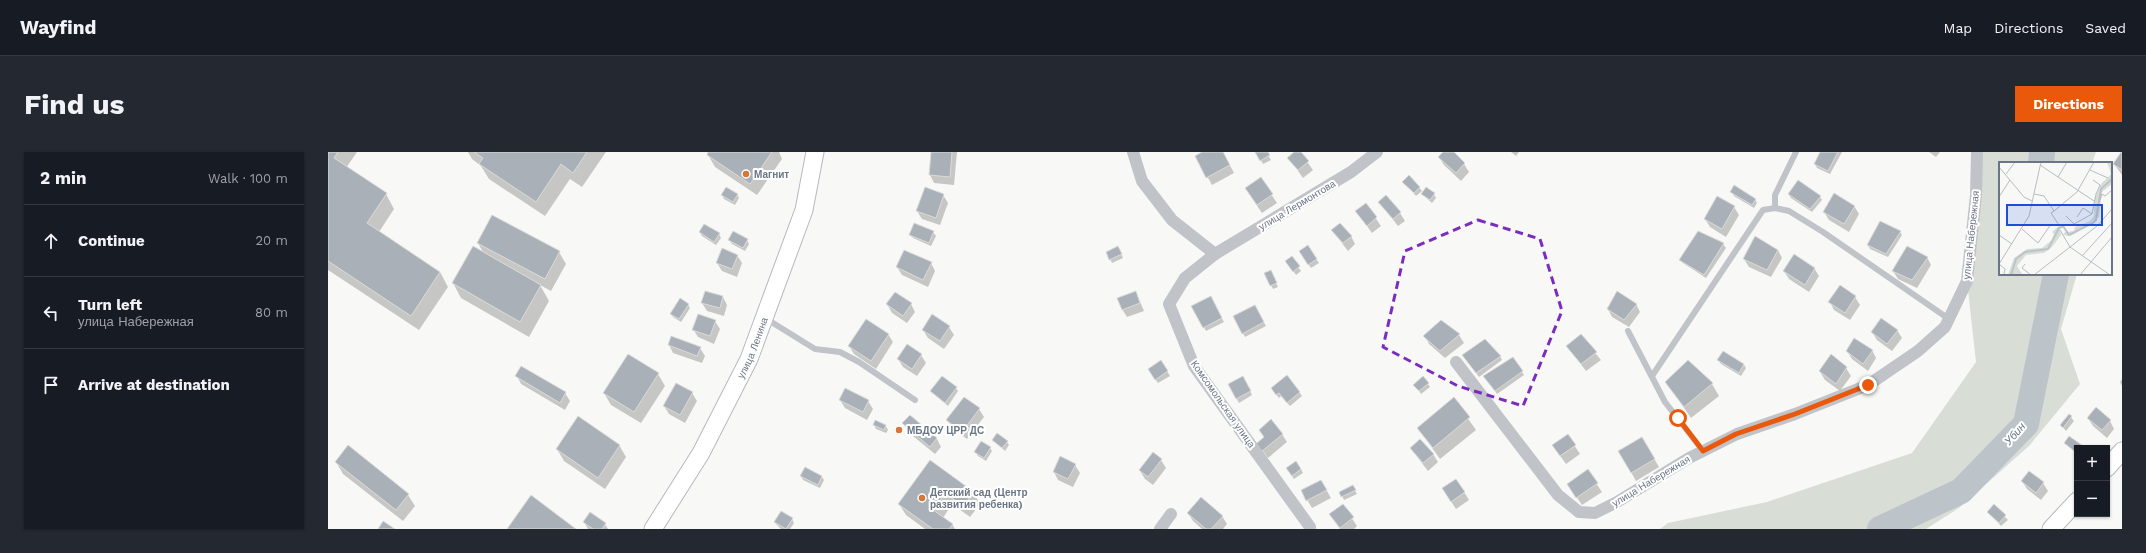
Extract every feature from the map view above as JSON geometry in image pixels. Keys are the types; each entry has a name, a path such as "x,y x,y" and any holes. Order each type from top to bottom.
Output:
{"street":[{"name":"улица Ленина","path":"653,529 701,453 749,359 804,210 815,152"},
{"path":"1133,152 1142,181 1172,220 1215,254"},
{"name":"улица Лермонтова","path":"1215,254 1351,172 1377,152"},
{"name":"улица Набережная","path":"1456,362 1558,495 1579,512 1595,513 1617,502 1703,451 1736,434 1795,414 1868,385 1918,351 1945,327 1967,281 1976,195 1977,152"},
{"name":"Комсомольская улица","path":"1215,254 1185,278 1169,304 1194,366 1310,527"},
{"path":"2110,465 2122,451"},
{"path":"2051,529 2074,504"},
{"path":"1160,529 1171,514"}],"lane":[{"path":"1774,208 1774,195 1796,152"},
{"path":"1652,376 1763,210 1774,208 1789,211 1823,232 1949,319"},
{"path":"764,317 816,349 840,352 859,362 915,400"},
{"path":"1628,331 1665,402 1703,451"}],"highlighted area":[{"path":"1478,220 1540,239 1562,311 1523,406 1458,386 1383,347 1405,251"}],"shaded area":[{"path":"1977,152 2096,152 2092,162 1999,162 1999,275 2077,275 2061,329 2080,384 2029,446 1959,508 1926,529 1660,529 1668,523 1767,502 1912,453 1976,362 1967,281"}],"building":[{"path":"328,152 338,152 334,158 387,193 367,223 440,272 411,316 328,261"},
{"path":"474,152 587,152 573,173 561,164 536,202 479,164 483,158"},
{"name":"Магнит","path":"708,152 772,152 750,184 707,155"},
{"path":"931,152 952,152 950,177 929,175"},
{"path":"1202,152 1223,152 1230,165 1206,178 1195,156"},
{"path":"1255,152 1268,152 1270,155 1260,161"},
{"path":"1294,152 1301,152 1309,161 1298,170 1287,158"},
{"path":"1443,152 1454,152 1465,163 1456,173 1438,157"},
{"path":"1820,152 1838,152 1828,171 1814,164"},
{"path":"2122,152 2122,170 2113,164"},
{"path":"1409,175 1420,187 1414,193 1402,182"},
{"path":"1261,177 1273,194 1257,205 1245,188"},
{"path":"1798,180 1821,196 1810,209 1788,194"},
{"path":"1734,185 1756,199 1752,205 1730,192"},
{"path":"726,187 738,194 733,202 721,195"},
{"path":"925,187 944,194 936,218 916,211"},
{"path":"1426,187 1435,193 1430,200 1421,194"},
{"path":"1834,193 1855,206 1844,224 1823,212"},
{"path":"1386,195 1401,212 1393,219 1378,202"},
{"path":"1717,196 1735,206 1722,229 1704,219"},
{"path":"1366,203 1377,217 1367,226 1355,211"},
{"path":"492,215 560,251 545,279 477,243"},
{"path":"1880,221 1901,231 1886,254 1867,245"},
{"path":"914,223 934,231 929,243 909,235"},
{"path":"1340,223 1352,236 1343,243 1331,230"},
{"path":"704,224 720,233 714,242 699,232"},
{"path":"733,231 748,239 743,248 728,240"},
{"path":"1698,231 1724,243 1704,275 1679,260"},
{"path":"1755,236 1778,250 1767,270 1743,259"},
{"path":"1308,245 1317,259 1308,265 1299,251"},
{"path":"473,246 541,285 520,322 452,283"},
{"path":"1118,246 1122,254 1109,260 1106,252"},
{"path":"1907,246 1928,257 1912,280 1892,271"},
{"path":"722,248 738,255 732,269 716,263"},
{"path":"904,250 932,262 923,280 896,267"},
{"path":"1794,254 1815,268 1805,285 1783,271"},
{"path":"1292,256 1300,266 1293,272 1285,261"},
{"path":"1271,270 1277,283 1270,286 1264,273"},
{"path":"1840,285 1856,296 1845,313 1828,302"},
{"path":"705,291 723,296 720,308 701,303"},
{"path":"1136,291 1140,303 1122,310 1117,298"},
{"path":"1617,291 1637,304 1624,320 1607,309"},
{"path":"895,292 912,303 903,316 886,304"},
{"path":"1211,296 1222,318 1203,328 1191,306"},
{"path":"680,298 689,304 679,319 670,314"},
{"path":"1255,305 1264,322 1242,334 1233,316"},
{"path":"698,314 716,320 710,336 692,330"},
{"path":"932,314 950,326 940,341 922,330"},
{"path":"1881,318 1898,330 1887,344 1871,332"},
{"path":"866,319 889,334 871,361 848,346"},
{"path":"1441,320 1460,334 1440,351 1423,336"},
{"path":"1581,334 1597,352 1581,364 1566,346"},
{"path":"671,336 701,347 697,356 668,345"},
{"path":"1854,338 1873,350 1863,364 1846,351"},
{"path":"1485,339 1501,356 1476,373 1462,355"},
{"path":"907,344 922,354 912,369 897,359"},
{"path":"1723,351 1744,364 1739,373 1717,360"},
{"path":"628,354 659,373 634,412 603,393"},
{"path":"1831,354 1847,367 1836,384 1819,371"},
{"path":"1513,357 1523,371 1495,391 1483,376"},
{"path":"1161,360 1168,371 1155,380 1148,369"},
{"path":"1688,360 1713,383 1684,407 1665,382"},
{"path":"521,366 566,392 560,403 515,376"},
{"path":"1287,375 1300,392 1287,403 1279,393 1276,395 1271,388"},
{"path":"942,376 957,387 945,403 930,391"},
{"path":"1243,376 1251,391 1236,399 1228,384"},
{"path":"1423,376 1429,383 1419,391 1413,385"},
{"path":"676,383 693,392 680,415 663,406"},
{"path":"845,388 869,400 863,412 839,400"},
{"path":"964,397 980,408 962,432 946,420"},
{"path":"1454,397 1470,417 1433,448 1417,428"},
{"path":"2096,407 2111,420 2102,430 2087,418"},
{"path":"2069,414 2072,416 2063,428 2060,425"},
{"path":"910,415 937,438 930,447 902,423"},
{"path":"578,416 620,445 598,478 556,449"},
{"path":"1271,419 1283,434 1262,451 1256,444 1264,437 1259,430"},
{"path":"875,420 886,425 884,430 873,425"},
{"path":"997,433 1008,441 1002,448 992,440"},
{"path":"1568,434 1576,445 1560,456 1552,445"},
{"path":"2069,436 2082,445 2074,445 2074,451 2064,443"},
{"path":"1642,437 1655,459 1631,473 1618,451"},
{"path":"1420,439 1434,454 1423,463 1410,448"},
{"path":"981,441 991,447 984,458 974,452"},
{"path":"348,445 409,494 396,510 335,462"},
{"path":"1153,452 1162,459 1148,477 1139,470"},
{"path":"1060,456 1076,464 1068,479 1053,472"},
{"name":"Детский сад (Центр развития ребенка)","path":"930,460 974,492 963,506 945,493 933,510 953,524 949,529 933,529 898,504"},
{"path":"1296,461 1301,469 1292,476 1286,468"},
{"path":"805,467 822,476 818,485 800,476"},
{"path":"1588,469 1598,483 1576,498 1567,484"},
{"path":"2029,471 2044,482 2036,493 2021,481"},
{"path":"1456,479 1465,492 1451,502 1442,488"},
{"path":"1321,480 1327,490 1306,501 1301,490"},
{"path":"1353,485 1356,490 1341,497 1339,492"},
{"path":"531,495 576,529 507,529"},
{"path":"1201,497 1223,516 1211,529 1206,529 1187,513"},
{"path":"1343,504 1354,517 1340,528 1329,514"},
{"path":"1994,504 2006,515 1999,523 1987,512"},
{"path":"781,511 793,518 786,529 774,522"},
{"path":"590,512 606,523 602,529 593,529 583,522"},
{"path":"383,521 395,529 378,529"}],"waterway":[{"name":"Убин","path":"2041,162 2042,152"},
{"name":"Убин","path":"1880,529 1961,491 2026,424 2056,275"}],"place":[{"name":"Магнит","path":"746,174"},
{"name":"МБДОУ ЦРР ДС","path":"899,430"},
{"name":"Детский сад (Центр развития ребенка)","path":"922,498"}],"route":[{"path":"1678,418 1703,451 1736,434 1795,414 1868,385"}]}
